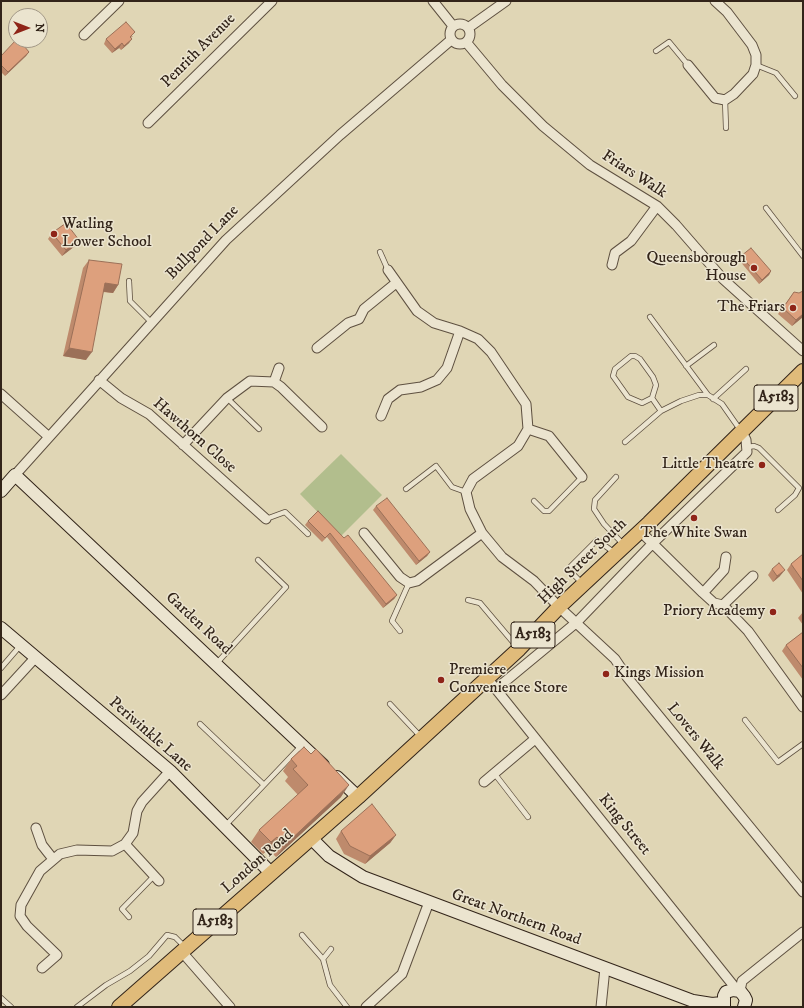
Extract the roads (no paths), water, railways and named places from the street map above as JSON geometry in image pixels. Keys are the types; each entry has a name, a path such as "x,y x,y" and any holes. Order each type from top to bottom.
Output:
{"main road":[{"name":"High Street South","path":"311,838 423,738 492,683 519,649 559,607 640,531 803,371"},
{"name":"London Road","path":"119,1007 311,838"}],"street":[{"path":"84,35 119,1"},
{"path":"433,1 453,26"},
{"path":"468,28 506,1"},
{"path":"688,65 714,98 725,100 734,94 753,74 756,65 756,55 752,45 727,12 714,1"},
{"name":"Penrith Avenue","path":"148,124 267,3"},
{"path":"459,24 468,28 470,35 466,42 460,44 451,40 449,33 453,26 459,24"},
{"name":"Bullpond Lane","path":"1,492 99,380 226,240 340,135 451,40"},
{"name":"Friars Walk","path":"466,42 502,85 542,126 590,165 657,206 676,225 722,279 802,348"},
{"path":"612,265 615,252 631,241 657,206"},
{"path":"388,270 417,311 434,323 460,331 478,339 492,352 526,404 528,429 518,446 473,479 466,492"},
{"path":"317,348 348,323 359,318 364,309 396,283"},
{"path":"381,416 388,399 400,390 422,387 437,380 447,368 460,331"},
{"path":"274,382 279,368"},
{"name":"Hawthorn Close","path":"99,380 121,398 149,414 266,520"},
{"path":"183,445 227,398 250,381 274,382 322,427"},
{"path":"1,394 49,437"},
{"path":"528,429 549,436 582,477"},
{"path":"492,683 577,622 652,544 747,452 748,447 742,432"},
{"name":"Garden Road","path":"15,475 358,797"},
{"name":"Lovers Walk","path":"466,492 470,509 482,533 502,557 534,581 559,607 577,622 615,659 627,678 803,892"},
{"path":"640,531 703,593 714,603 723,605 748,631 803,707"},
{"path":"364,533 400,577 409,583 417,581 482,533"},
{"path":"703,593 724,570 726,557"},
{"path":"723,605 753,576"},
{"name":"Periwinkle Lane","path":"1,628 34,658 170,771 271,873"},
{"path":"1,695 34,658"},
{"name":"King Street","path":"492,683 535,739 738,991"},
{"path":"484,782 535,739"},
{"path":"42,968 57,955 27,926 20,916 21,906 40,872 53,858 60,854 77,850 112,851 125,844 133,832 137,811 142,802 170,771"},
{"path":"36,828 42,845 53,858"},
{"name":"Great Northern Road","path":"311,838 329,856 363,877 693,1001 723,1005 726,992 738,991"},
{"path":"125,844 157,879"},
{"path":"366,1007 402,974 429,902"},
{"path":"744,1007 746,1000 738,991 742,981 803,932"},
{"path":"184,950 230,1007"},
{"path":"601,1007 605,968"}],"lane":[{"path":"656,51 669,42 688,65"},
{"path":"756,65 776,73 795,96"},
{"path":"725,100 726,128"},
{"path":"766,208 803,256"},
{"path":"380,252 388,270"},
{"path":"129,281 130,301 151,322"},
{"path":"650,317 708,395 722,404 742,432"},
{"path":"686,366 714,345"},
{"path":"631,356 635,356 640,359 653,377 656,385 652,398 642,403 628,397 613,376 615,369 631,356"},
{"path":"713,399 746,369"},
{"path":"625,442 661,411 681,401 699,395 708,395"},
{"path":"227,398 259,429"},
{"path":"652,398 661,411"},
{"path":"748,447 754,446 759,448 799,488 795,495 778,510"},
{"path":"406,489 436,466 452,487 466,492"},
{"path":"534,501 544,511 549,511 582,477"},
{"path":"616,477 595,500 594,509 620,549"},
{"path":"266,520 285,512 308,534"},
{"path":"583,585 568,569 597,540 620,549"},
{"path":"216,664 286,587 258,560"},
{"path":"400,631 392,621 409,583"},
{"path":"468,600 480,603 519,649"},
{"path":"1,668 20,646"},
{"path":"390,704 423,738"},
{"path":"745,720 778,762 803,744"},
{"path":"200,724 264,785"},
{"path":"224,827 303,745"},
{"path":"494,773 528,817"},
{"path":"129,917 122,909 157,879"},
{"path":"77,1007 106,985 130,971 149,956 168,935 175,938 184,950"},
{"path":"302,935 323,959 330,986 347,1007"},
{"path":"323,959 331,949"},
{"path":"1,998 11,1007"}],"place":[{"name":"Watling Lower School","path":"54,234"},
{"name":"Queensborough House","path":"754,268"},
{"name":"The Friars","path":"793,308"},
{"name":"Little Theatre","path":"762,465"},
{"name":"The White Swan","path":"694,518"},
{"name":"Priory Academy","path":"773,612"},
{"name":"Kings Mission","path":"606,674"},
{"name":"Premiere Convenience Store","path":"441,680"}]}
